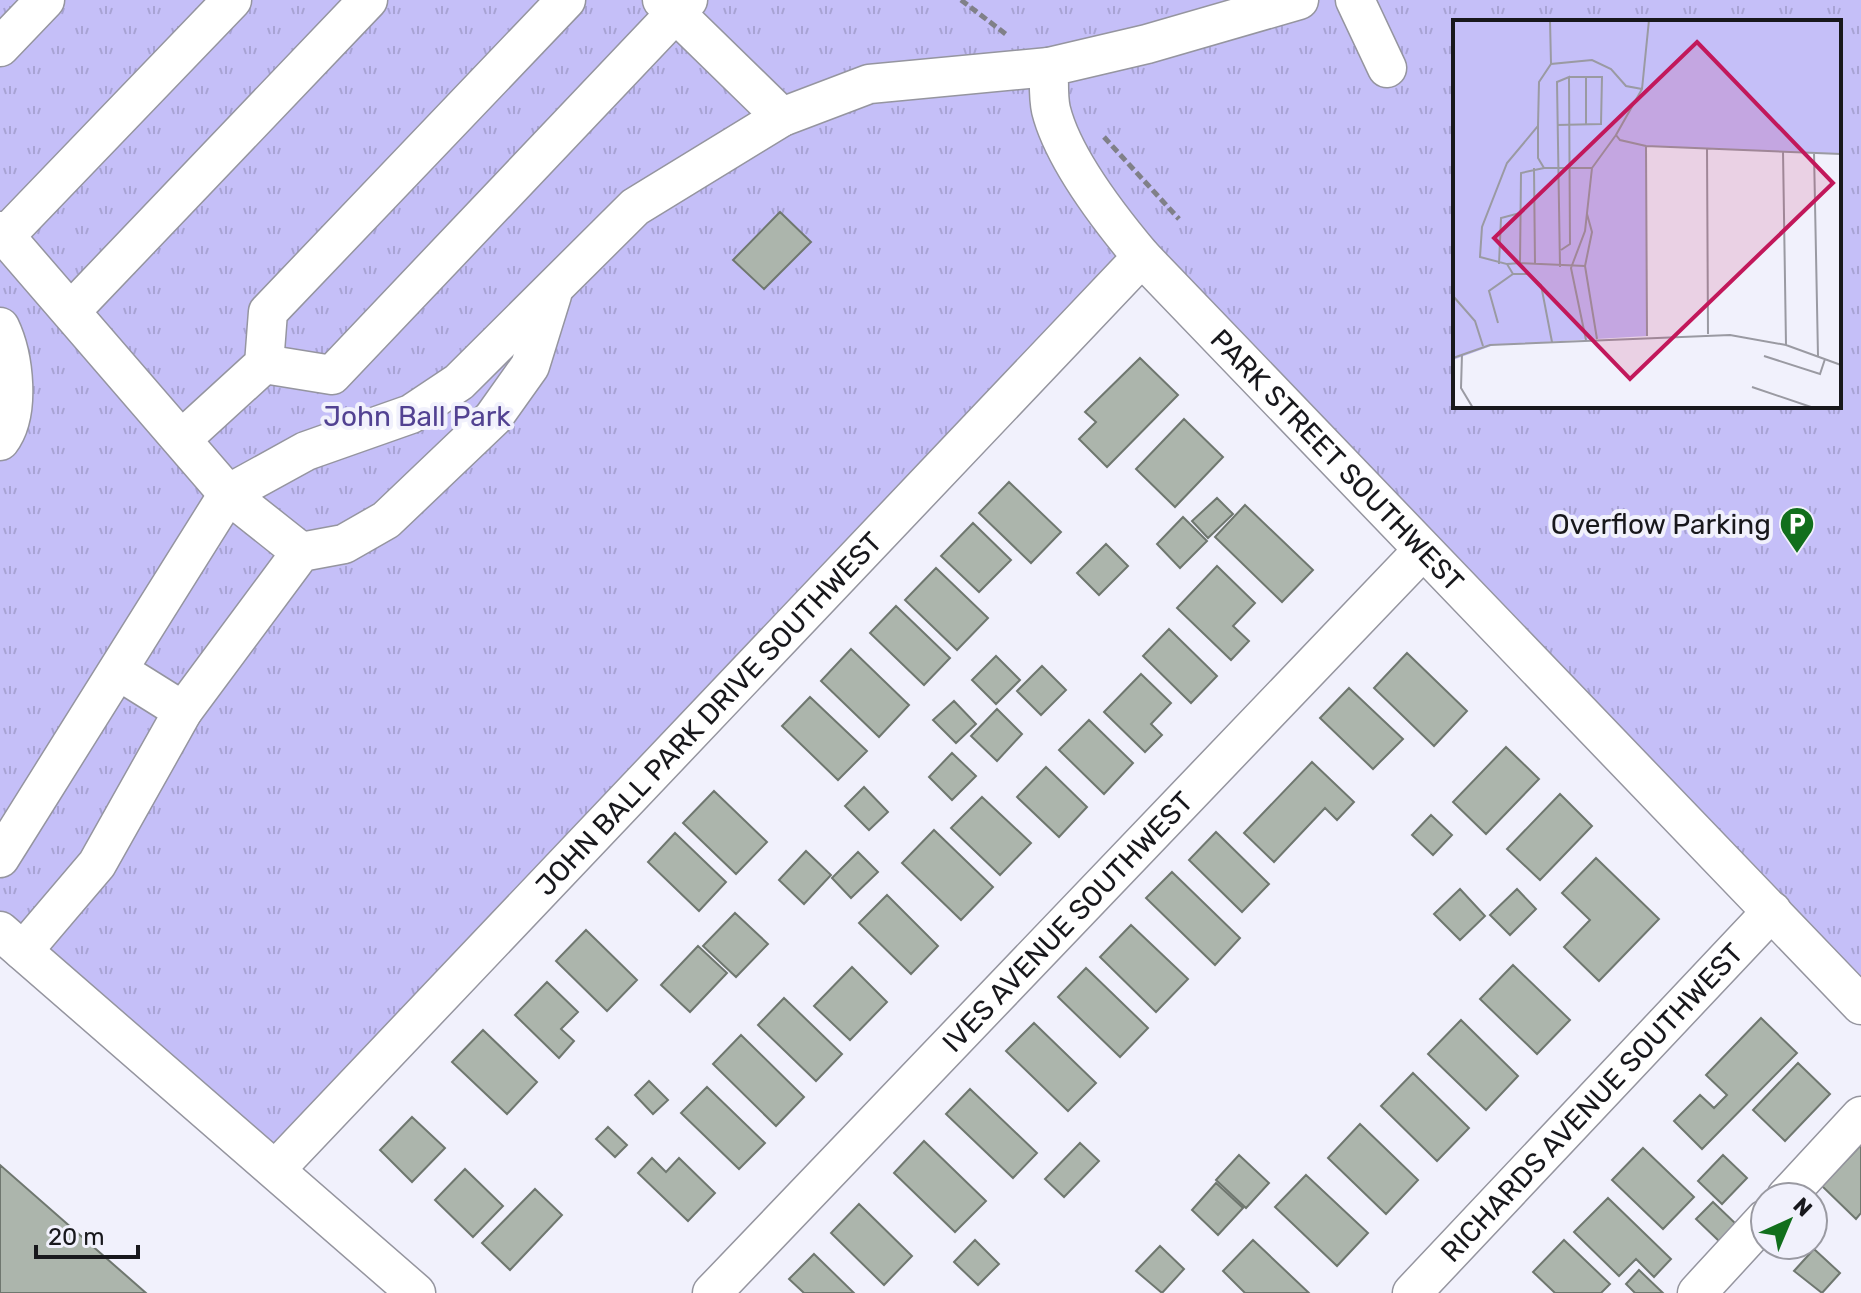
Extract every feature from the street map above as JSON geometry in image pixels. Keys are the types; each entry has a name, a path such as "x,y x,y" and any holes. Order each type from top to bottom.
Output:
{"street":[{"path":"0,47 45,0"},
{"path":"232,0 3,234 228,494 301,552"},
{"path":"71,311 368,0"},
{"path":"182,439 264,364 268,312 566,0"},
{"path":"0,858 228,494 306,451 411,414 459,382 552,293 635,207 782,117 869,84 1049,67 1147,44 1265,5 1299,0"},
{"path":"1355,0 1387,68"},
{"path":"264,364 332,375 675,4 782,117"},
{"name":"PARK STREET SOUTHWEST","path":"1049,67 1051,110 1078,168 1103,209 1142,257 1861,1005"},
{"name":"JOHN BALL PARK DRIVE SOUTHWEST","path":"276,1169 1142,257"},
{"path":"416,1293 12,941 97,864 183,711 301,552 344,544 386,520 493,418 530,366 552,293"},
{"path":"0,327 15,382 6,433 0,441"},
{"name":"IVES AVENUE SOUTHWEST","path":"712,1293 1423,550"},
{"path":"119,671 183,711"},
{"name":"RICHARDS AVENUE SOUTHWEST","path":"1412,1293 1772,911"},
{"path":"1801,1181 1861,1116"},
{"path":"1697,1293 1749,1236"}],"green space":[{"name":"John Ball Park","path":"0,0 1861,0 1861,1008 1142,257 276,1169 0,931"}],"building":[{"path":"780,212 811,242 764,289 733,260"},
{"path":"1140,358 1178,395 1107,467 1079,439 1096,422 1085,412"},
{"path":"1184,419 1223,457 1175,507 1136,469"},
{"path":"1009,482 1061,532 1031,563 979,513"},
{"path":"1217,498 1233,514 1208,538 1192,521"},
{"path":"1245,505 1313,570 1282,602 1215,537"},
{"path":"1183,517 1207,541 1180,568 1157,544"},
{"path":"973,523 1011,560 979,592 941,556"},
{"path":"1106,544 1128,566 1099,595 1077,573"},
{"path":"1217,566 1255,603 1233,626 1249,641 1231,660 1177,608"},
{"path":"936,568 988,618 957,650 905,600"},
{"path":"896,606 950,658 924,685 870,633"},
{"path":"1169,629 1217,676 1191,703 1143,656"},
{"path":"851,649 909,705 879,737 821,681"},
{"path":"1407,653 1467,711 1434,746 1374,688"},
{"path":"996,656 1020,680 996,704 972,680"},
{"path":"1042,666 1066,690 1041,715 1017,691"},
{"path":"1141,674 1171,703 1151,724 1162,735 1145,752 1104,712"},
{"path":"1349,688 1403,739 1373,769 1320,718"},
{"path":"810,697 867,751 838,780 782,726"},
{"path":"954,701 976,724 956,743 933,720"},
{"path":"997,709 1022,734 997,761 971,736"},
{"path":"1089,720 1133,763 1104,794 1059,750"},
{"path":"1506,747 1539,779 1486,834 1453,802"},
{"path":"952,753 976,776 952,800 929,777"},
{"path":"1312,762 1354,802 1337,820 1325,808 1274,862 1244,833"},
{"path":"1046,767 1087,807 1059,837 1017,797"},
{"path":"864,787 888,812 869,830 845,806"},
{"path":"714,791 767,842 736,874 683,823"},
{"path":"1560,794 1592,826 1540,880 1507,849"},
{"path":"982,797 1031,843 1000,875 951,828"},
{"path":"1431,815 1452,835 1433,855 1412,835"},
{"path":"934,830 993,887 961,920 902,863"},
{"path":"1216,832 1269,884 1242,912 1189,860"},
{"path":"675,833 726,882 699,911 648,862"},
{"path":"806,851 831,875 804,904 779,880"},
{"path":"858,852 878,872 851,898 832,878"},
{"path":"1596,858 1659,919 1599,981 1564,947 1590,920 1562,893"},
{"path":"1172,872 1240,938 1215,965 1146,898"},
{"path":"1460,889 1485,916 1460,940 1434,914"},
{"path":"1517,889 1536,909 1510,935 1490,915"},
{"path":"887,895 938,946 911,974 859,923"},
{"path":"735,913 768,944 736,977 703,946"},
{"path":"1131,925 1188,979 1156,1012 1100,957"},
{"path":"586,930 637,980 607,1011 556,961"},
{"path":"698,946 727,973 690,1012 661,985"},
{"path":"1513,965 1570,1020 1537,1054 1480,999"},
{"path":"852,967 887,1002 850,1040 814,1006"},
{"path":"1086,968 1148,1028 1120,1057 1058,997"},
{"path":"547,982 578,1012 561,1029 574,1041 559,1058 515,1015"},
{"path":"784,998 842,1054 816,1081 758,1025"},
{"path":"1761,1018 1797,1053 1702,1149 1674,1121 1700,1095 1714,1108 1727,1095 1706,1075"},
{"path":"1461,1020 1518,1076 1486,1110 1428,1054"},
{"path":"1034,1023 1096,1083 1068,1111 1006,1051"},
{"path":"483,1030 537,1082 507,1114 452,1062"},
{"path":"741,1035 804,1097 776,1126 713,1064"},
{"path":"1798,1063 1830,1094 1785,1141 1753,1110"},
{"path":"1413,1073 1469,1128 1437,1161 1381,1106"},
{"path":"649,1081 668,1100 653,1114 635,1095"},
{"path":"707,1087 765,1143 739,1169 681,1113"},
{"path":"970,1089 1037,1153 1013,1178 946,1114"},
{"path":"412,1117 445,1148 412,1182 380,1150"},
{"path":"1360,1124 1418,1180 1386,1214 1328,1158"},
{"path":"608,1127 627,1145 615,1157 596,1139"},
{"path":"924,1141 986,1201 955,1232 894,1173"},
{"path":"1080,1143 1099,1161 1064,1197 1045,1179"},
{"path":"1861,1145 1861,1213 1856,1219 1829,1193 1827,1181"},
{"path":"1643,1148 1694,1197 1663,1229 1612,1180"},
{"path":"1239,1155 1269,1183 1246,1208 1216,1180"},
{"path":"1723,1155 1747,1178 1722,1204 1698,1181"},
{"path":"652,1158 666,1172 679,1158 715,1193 688,1221 638,1173"},
{"path":"0,1165 146,1293 0,1293"},
{"path":"465,1169 503,1206 473,1237 435,1200"},
{"path":"1306,1175 1368,1233 1337,1266 1275,1207"},
{"path":"1216,1183 1243,1208 1218,1235 1192,1210"},
{"path":"535,1189 562,1215 510,1270 482,1243"},
{"path":"1608,1198 1671,1259 1654,1277 1636,1259 1619,1276 1574,1232"},
{"path":"1713,1202 1736,1224 1720,1242 1696,1219"},
{"path":"859,1204 912,1256 884,1285 831,1233"},
{"path":"975,1240 999,1264 978,1285 954,1262"},
{"path":"1253,1240 1309,1293 1245,1293 1223,1271"},
{"path":"1564,1240 1610,1284 1601,1293 1555,1293 1533,1272"},
{"path":"1160,1246 1184,1269 1162,1293 1136,1271"},
{"path":"814,1254 854,1293 804,1293 789,1279"},
{"path":"1803,1261 1827,1261 1840,1273 1822,1293 1794,1271"},
{"path":"1639,1270 1663,1293 1635,1293 1626,1284"}],"place":[{"name":"Overflow Parking","path":"1797,555"}]}
